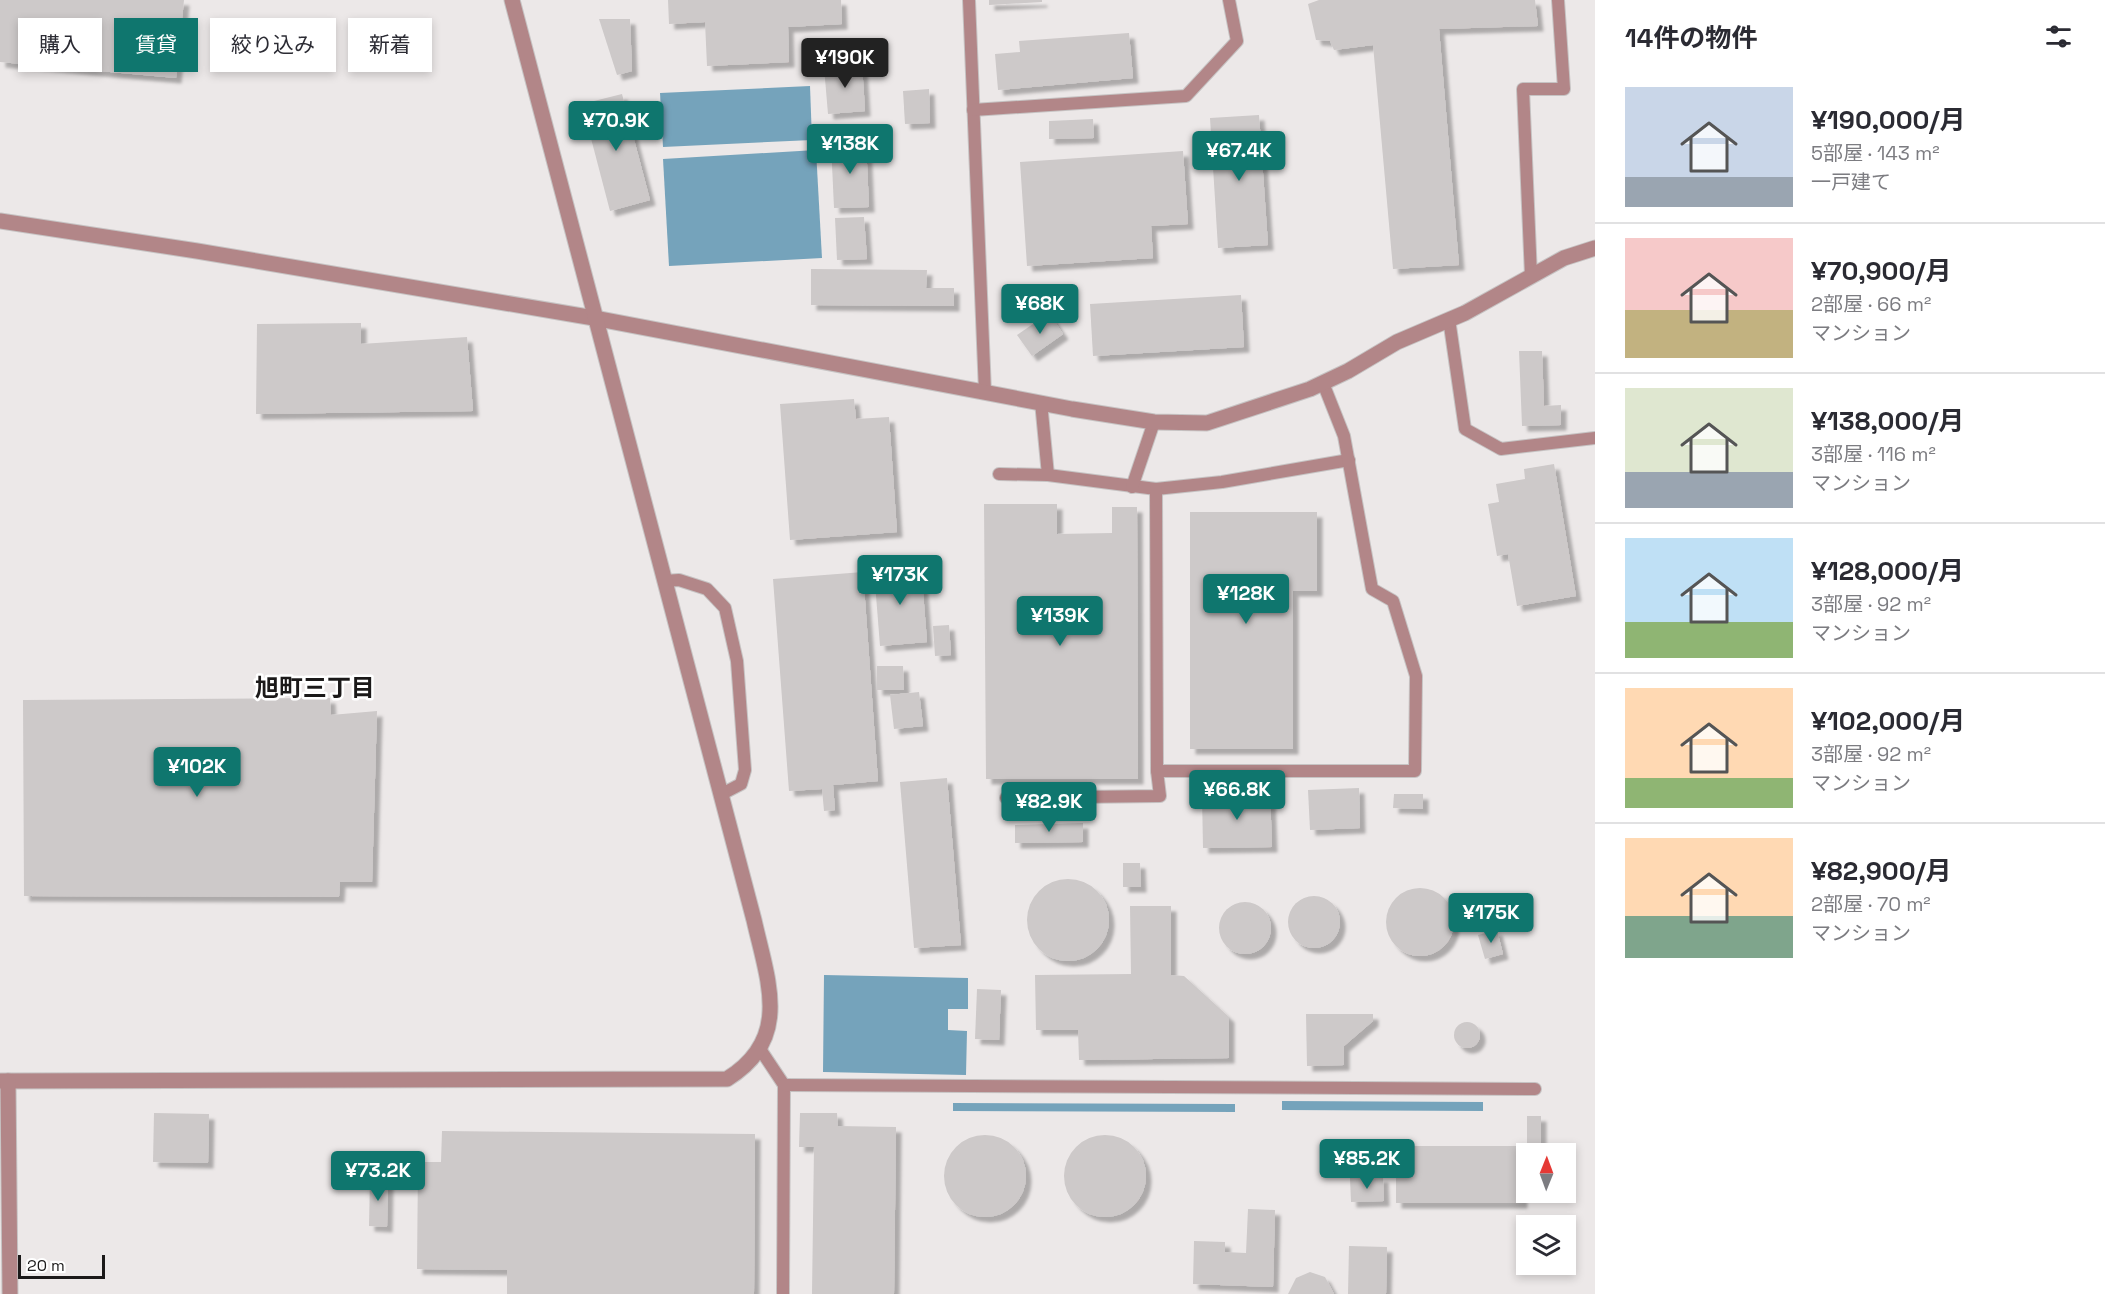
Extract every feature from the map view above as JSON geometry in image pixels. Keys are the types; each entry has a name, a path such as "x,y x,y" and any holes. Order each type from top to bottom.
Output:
{"street":[{"path":"10,1294 4,1081 727,1079 746,1067 760,1050 768,1032 769,988 754,920 512,0"},
{"path":"0,222 197,251 594,318 1154,422 1207,423 1323,383 1397,342 1449,320 1564,258 1595,248"}],"lane":[{"path":"969,0 985,392"},
{"path":"973,110 1186,96 1237,41 1229,0"},
{"path":"1531,276 1523,89 1564,89 1558,0"},
{"path":"1449,320 1466,429 1501,449 1595,438"},
{"path":"1157,771 1415,771 1416,676 1393,601 1372,589 1344,436 1323,383"},
{"path":"1041,402 1048,475"},
{"path":"1132,487 1154,422"},
{"path":"999,474 1048,475 1156,489 1222,482 1348,459"},
{"path":"1006,798 1160,796 1157,771 1156,489"},
{"path":"664,581 680,579 707,589 725,608 737,661 745,770 741,784 720,795"},
{"path":"760,1050 784,1086 783,1294"},
{"path":"784,1086 1535,1089"}],"water":[{"path":"810,86 812,140 663,147 660,93"},
{"path":"816,150 822,258 669,266 663,159"},
{"path":"824,975 968,978 968,1009 948,1009 948,1030 967,1031 966,1075 823,1072"},
{"path":"1282,1101 1483,1102 1483,1111 1282,1110"},
{"path":"953,1103 1235,1104 1235,1112 953,1111"}],"building":[{"path":"0,0 184,0 182,18 114,18 114,72 177,72 176,78 102,71 102,18 18,18 18,64 0,62"},
{"path":"668,0 841,0 842,24 788,27 789,62 707,66 705,22 669,24"},
{"path":"989,0 1042,0 1042,2 989,5"},
{"path":"1319,0 1535,0 1538,26 1439,29 1459,265 1393,269 1373,45 1334,50 1330,41 1316,40 1308,4"},
{"path":"599,19 630,19 632,71 617,75"},
{"path":"1129,33 1133,78 998,90 995,54 1020,52 1019,41"},
{"path":"862,64 865,111 828,114 824,67"},
{"path":"929,89 930,123 905,124 903,91"},
{"path":"622,94 650,200 610,211 582,104"},
{"path":"1259,115 1268,245 1218,248 1210,118"},
{"path":"1093,119 1094,138 1049,139 1049,121"},
{"path":"866,142 869,207 834,208 831,143"},
{"path":"1183,151 1188,224 1151,226 1153,258 1027,266 1020,162"},
{"path":"864,217 867,259 837,260 835,218"},
{"path":"811,269 927,270 926,288 954,288 954,306 811,305"},
{"path":"1241,295 1244,347 1093,356 1090,304"},
{"path":"1049,313 1063,334 1032,356 1017,335"},
{"path":"361,323 361,344 467,337 473,411 256,414 257,324"},
{"path":"1519,351 1542,351 1544,406 1561,405 1561,425 1522,426"},
{"path":"854,399 856,419 889,417 897,532 790,540 780,404"},
{"path":"1554,464 1576,596 1517,606 1508,554 1497,556 1488,504 1499,502 1496,484 1525,479 1524,469"},
{"path":"984,504 1057,504 1057,534 1112,533 1112,507 1137,507 1138,779 986,779"},
{"path":"1190,512 1317,512 1317,591 1293,591 1293,749 1190,749"},
{"path":"921,566 927,642 880,646 874,570"},
{"path":"863,572 878,781 833,785 835,810 824,811 822,789 789,791 773,579"},
{"path":"949,625 951,655 935,656 933,626"},
{"path":"877,666 903,666 904,690 877,690"},
{"path":"919,692 923,726 894,729 890,695"},
{"path":"330,698 331,715 377,711 372,882 340,882 339,897 24,896 23,700"},
{"path":"947,778 961,945 914,948 900,782"},
{"path":"1359,788 1360,828 1310,830 1308,790"},
{"path":"1270,793 1272,847 1203,848 1202,795"},
{"path":"1394,794 1423,794 1423,809 1393,808"},
{"path":"1083,823 1083,842 1015,843 1015,825"},
{"path":"1123,863 1140,863 1141,887 1123,887"},
{"path":"1068,879 1084,882 1097,891 1106,904 1109,920 1106,936 1097,949 1084,958 1068,961 1052,958 1039,949 1030,936 1027,920 1030,904 1039,891 1052,882"},
{"path":"1420,888 1433,891 1444,898 1451,909 1454,922 1451,935 1444,946 1433,953 1420,956 1407,953 1396,946 1389,935 1386,922 1389,909 1396,898 1407,891"},
{"path":"1309,896 1319,896 1333,903 1340,922 1333,941 1319,948 1309,948 1299,944 1292,937 1288,927 1288,917 1292,907 1299,900"},
{"path":"1240,902 1250,902 1264,909 1271,928 1264,947 1250,954 1240,954 1230,950 1223,943 1219,933 1219,923 1223,913 1230,906"},
{"path":"1130,906 1171,906 1171,975 1184,976 1229,1017 1229,1058 1079,1060 1078,1030 1036,1030 1035,975 1131,974"},
{"path":"1497,930 1503,954 1485,959 1478,935"},
{"path":"977,989 1001,990 999,1040 975,1039"},
{"path":"1306,1014 1373,1014 1373,1021 1344,1046 1344,1065 1307,1066"},
{"path":"1467,1022 1476,1026 1480,1035 1476,1044 1467,1048 1458,1044 1454,1035 1458,1026"},
{"path":"154,1113 209,1114 208,1163 153,1162"},
{"path":"800,1113 837,1113 838,1126 896,1127 894,1294 812,1294 814,1147 799,1147"},
{"path":"1527,1116 1541,1116 1541,1143 1527,1143"},
{"path":"442,1131 755,1134 754,1294 507,1294 507,1270 417,1269 418,1162 441,1162"},
{"path":"985,1135 1001,1138 1014,1147 1023,1160 1026,1176 1023,1192 1014,1205 1001,1214 985,1217 969,1214 956,1205 947,1192 944,1176 947,1160 956,1147 969,1138"},
{"path":"1105,1135 1121,1138 1134,1147 1143,1160 1146,1176 1143,1192 1134,1205 1121,1214 1105,1217 1089,1214 1076,1205 1067,1192 1064,1176 1067,1160 1076,1147 1089,1138"},
{"path":"1396,1146 1516,1146 1516,1203 1396,1203"},
{"path":"370,1177 388,1178 387,1227 369,1226"},
{"path":"1383,1177 1384,1201 1351,1202 1350,1178"},
{"path":"1248,1209 1275,1210 1273,1287 1193,1284 1194,1241 1225,1242 1225,1252 1246,1253"},
{"path":"1349,1246 1387,1247 1386,1294 1348,1294"},
{"path":"1310,1272 1325,1277 1334,1294 1288,1294 1296,1278"}],"district":[{"name":"旭町三丁目","path":"315,687"}]}
